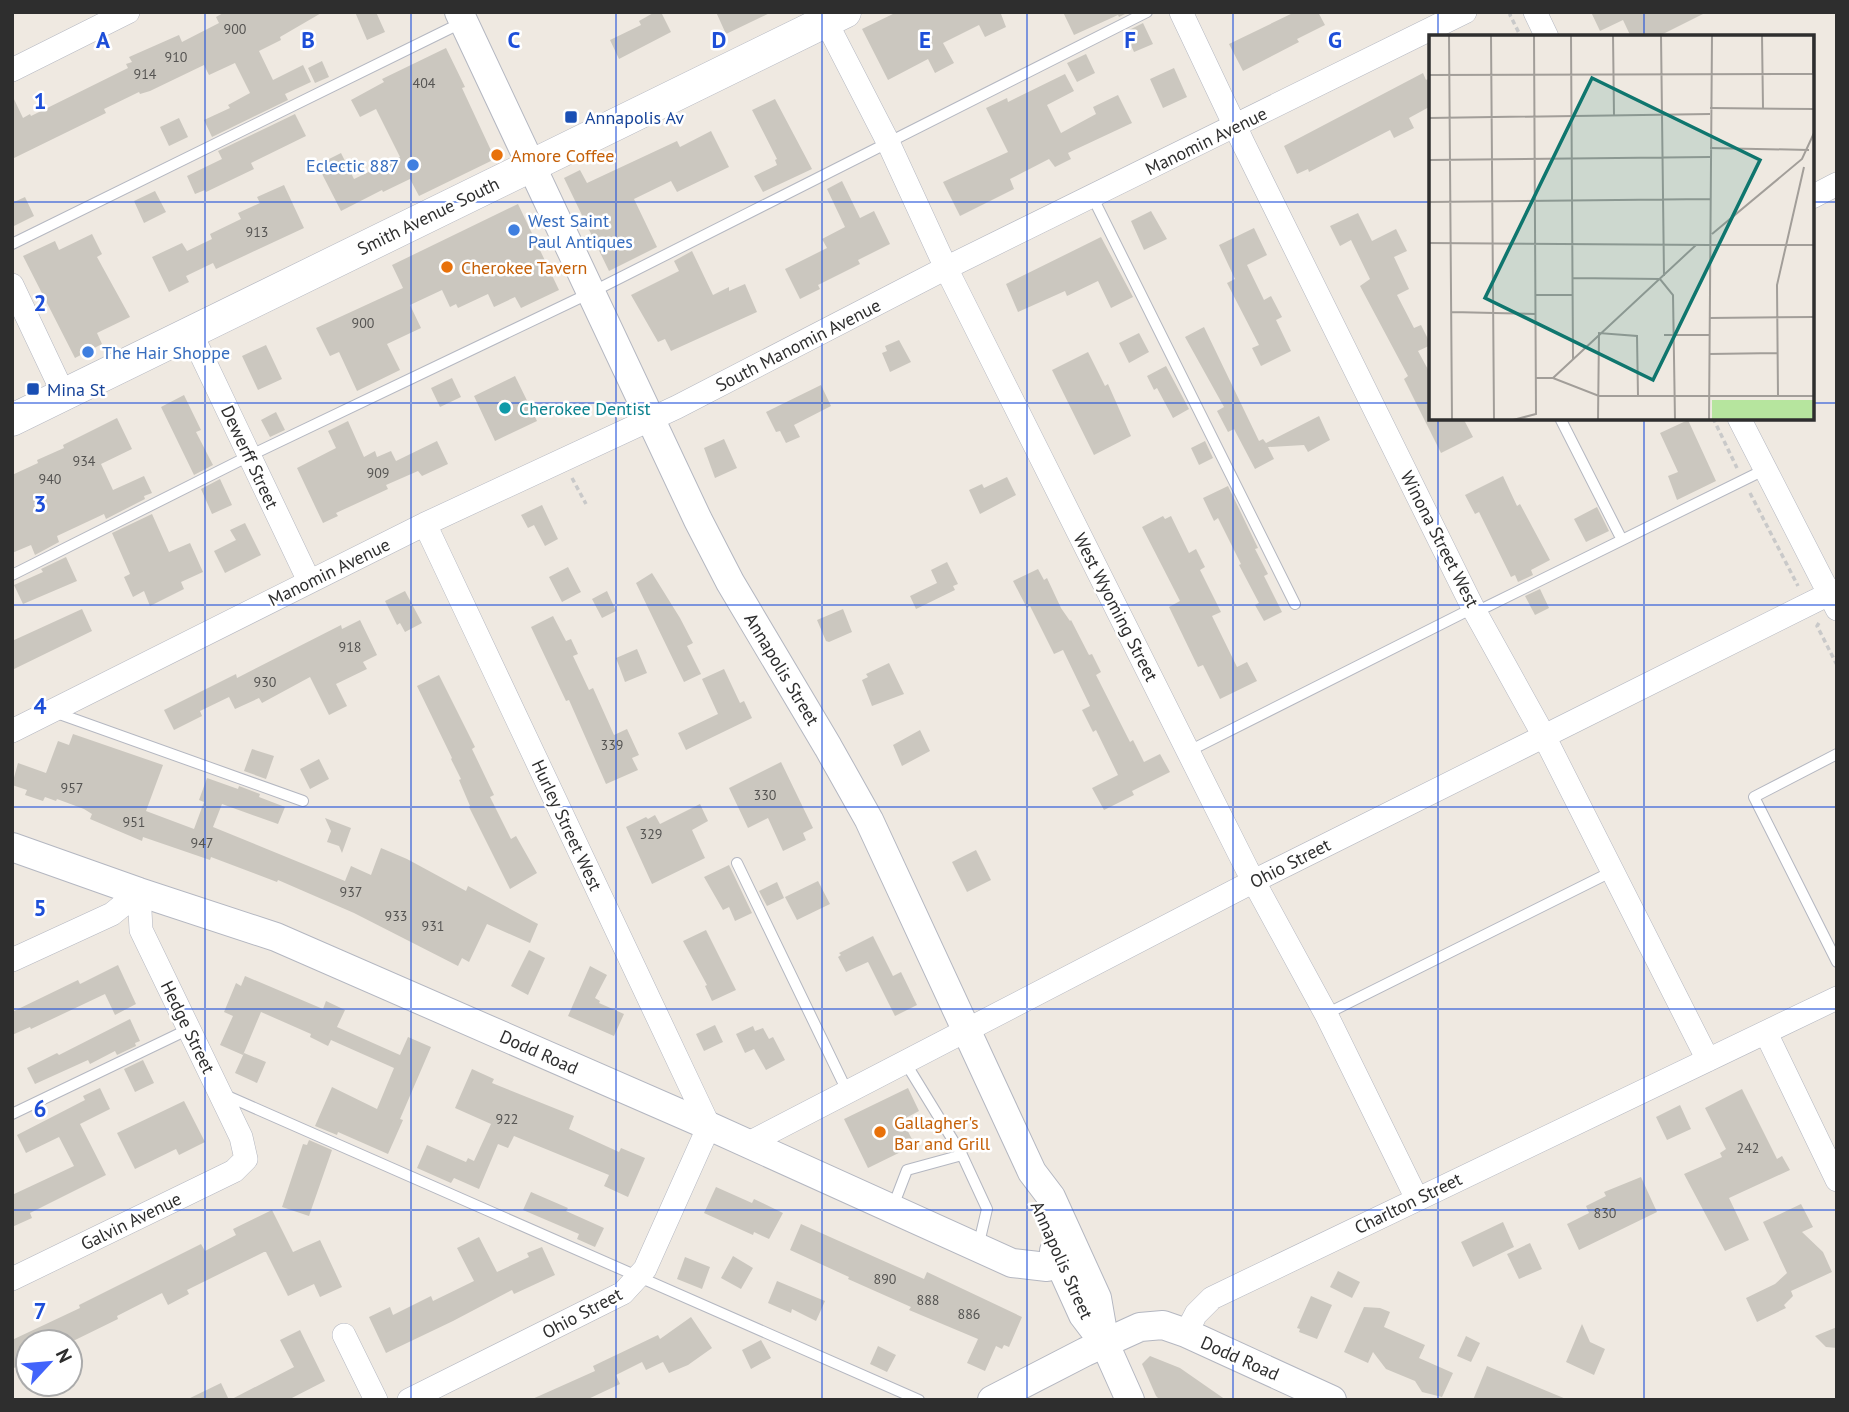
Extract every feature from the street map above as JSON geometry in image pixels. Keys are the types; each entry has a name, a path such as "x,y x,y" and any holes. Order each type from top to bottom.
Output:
{"main road":[{"name":"Smith Avenue South","path":"12,420 531,166 830,15"}],"street":[{"path":"12,70 128,12"},
{"name":"Winona Street West","path":"1181,12 1235,127 1475,610 1544,736 1708,1060"},
{"name":"Manomin Avenue","path":"946,268 1465,12"},
{"path":"1535,12 1546,35"},
{"name":"West Wyoming Street","path":"830,15 946,268 1254,881 1326,1014 1417,1199"},
{"name":"Annapolis Street","path":"461,17 649,419 730,582 869,820 1032,1172 1051,1197 1097,1298 1105,1344"},
{"path":"1814,196 1837,184"},
{"name":"South Manomin Avenue","path":"649,419 946,268"},
{"path":"12,285 64,395"},
{"name":"Dewerff Street","path":"191,333 309,582"},
{"name":"Manomin Avenue","path":"12,731 425,524 649,419"},
{"path":"1740,420 1831,603"},
{"name":"Hurley Street West","path":"425,524 709,1126"},
{"name":"Ohio Street","path":"747,1144 1254,881 1544,736 1831,603"},
{"name":"Dodd Road","path":"12,847 276,937 709,1126 1012,1264 1047,1267 1059,1260"},
{"path":"12,960 112,914 139,892"},
{"name":"Hedge Street","path":"139,892 141,930 241,1137 246,1159"},
{"name":"Charlton Street","path":"1186,1333 1196,1314 1212,1298 1837,998"},
{"path":"1766,1033 1837,1180"},
{"name":"Ohio Street","path":"409,1400 623,1293 645,1269 709,1126"},
{"name":"Galvin Avenue","path":"12,1279 234,1171 246,1159"},
{"name":"Annapolis Street","path":"1032,1172 1033,1204 1083,1315 1105,1344 1130,1400"},
{"path":"992,1400 1149,1325 1163,1325 1186,1333"},
{"name":"Dodd Road","path":"1186,1333 1332,1400"},
{"path":"344,1335 376,1400"}],"lane":[{"path":"12,575 249,456 590,293 1147,12"},
{"path":"12,244 461,17"},
{"path":"1092,196 1295,604"},
{"path":"1561,420 1622,540"},
{"path":"1189,751 1766,469"},
{"path":"51,711 303,802"},
{"path":"1837,754 1754,797 1837,962"},
{"path":"737,863 848,1093"},
{"path":"1326,1014 1613,871"},
{"path":"12,1114 189,1029"},
{"path":"905,1062 962,1155 987,1209 977,1248"},
{"path":"219,1093 919,1400"},
{"path":"892,1209 906,1170 962,1155"}],"path":[{"path":"1511,12 1520,35"},
{"path":"1714,420 1797,586 1803,586"},
{"path":"570,473 586,504"},
{"path":"1831,603 1817,626 1837,665"}],"building":[{"path":"225,12 323,12 259,51 273,80 303,65 311,82 285,94 288,100 212,137 204,120 230,108 228,105 250,93 235,63 209,75 204,65 104,109 106,113 12,159 12,95 23,118 30,114 31,116 128,68 126,64 132,62 129,57 179,35 182,42 219,23 216,17"},
{"path":"355,12 376,12 385,32 367,40"},
{"path":"655,12 661,12 671,32 619,59 610,40 641,25 639,21"},
{"path":"716,12 772,12 726,34"},
{"path":"897,12 1004,12 1001,14 1006,27 985,37 979,25 943,43 954,63 935,73 928,59 888,80 862,29"},
{"path":"1063,12 1129,12 1074,35"},
{"path":"1295,12 1318,12 1325,25 1297,39 1299,42 1243,71 1229,44"},
{"path":"1591,12 1707,12 1661,35 1630,35 1623,20 1600,31"},
{"path":"1143,23 1153,44 1134,52 1125,32"},
{"path":"446,48 495,159 419,196 410,179 341,211 320,170 325,167 323,162 341,153 354,179 400,157 376,109 360,117 351,100 384,82 382,79"},
{"path":"1086,54 1095,73 1077,82 1067,63"},
{"path":"322,61 329,77 315,83 308,68"},
{"path":"1174,68 1187,97 1163,108 1150,79"},
{"path":"1423,73 1426,80 1429,78 1429,107 1409,118 1414,128 1394,138 1390,130 1309,172 1308,169 1297,174 1284,146"},
{"path":"1065,74 1074,91 1047,105 1061,133 1096,114 1093,107 1118,95 1132,123 1068,153 1071,159 1055,167 1049,159 1010,179 1014,189 960,216 943,182 1008,152 986,108 1007,98 1008,102"},
{"path":"775,99 812,169 763,192 754,176 777,165 777,159 752,110"},
{"path":"295,114 306,136 251,163 254,169 206,192 205,190 195,194 187,176 222,159 218,151"},
{"path":"179,118 188,137 169,146 160,127"},
{"path":"711,131 729,167 677,192 671,181 634,199 657,247 609,271 564,178 580,170 587,183 677,141 680,147"},
{"path":"842,181 860,218 874,211 890,244 858,260 860,264 818,285 820,289 800,299 785,269 827,248 822,239 845,227 827,189"},
{"path":"284,185 304,228 216,269 213,263 186,276 189,282 169,292 152,257 182,243 187,251 212,239 210,234 241,219 238,213 260,203 257,197"},
{"path":"155,191 166,212 144,223 134,201"},
{"path":"25,197 34,216 12,227 12,203"},
{"path":"518,204 559,290 521,308 515,297 494,307 488,294 458,308 456,304 450,307 442,290 410,305 421,328 387,344 400,370 357,391 339,352 330,356 316,328 403,288 392,265"},
{"path":"1151,211 1167,239 1144,250 1131,221"},
{"path":"1358,213 1372,241 1396,229 1407,251 1394,257 1409,289 1397,295 1414,328 1421,325 1429,341 1429,346 1418,351 1429,371 1429,420 1464,420 1473,437 1441,453 1404,379 1408,376 1360,286 1370,279 1351,240 1340,246 1330,226"},
{"path":"1254,228 1267,255 1247,265 1264,300 1271,296 1282,317 1276,320 1291,351 1261,366 1252,348 1259,345 1227,283 1235,279 1219,245"},
{"path":"92,234 102,254 97,257 130,317 97,333 102,344 75,358 23,256 55,241 59,250"},
{"path":"1101,237 1133,297 1111,308 1098,281 1067,296 1065,291 1018,312 1006,284"},
{"path":"692,251 713,295 729,287 729,291 745,284 757,312 671,351 665,339 658,342 631,295 679,271 674,261"},
{"path":"1204,327 1259,441 1263,439 1266,443 1319,416 1330,440 1308,452 1304,445 1268,447 1274,459 1255,469 1234,429 1228,432 1217,411 1224,407 1185,337"},
{"path":"1139,333 1149,352 1129,363 1119,343"},
{"path":"899,340 911,362 890,372 882,353 887,351 885,346"},
{"path":"266,345 282,379 258,390 242,356"},
{"path":"1088,352 1105,386 1108,384 1131,436 1094,455 1052,370"},
{"path":"1166,366 1189,409 1173,418 1157,388 1154,390 1147,376"},
{"name":"Cherokee Dentist","path":"515,376 537,421 495,441 474,396"},
{"path":"452,378 461,397 440,407 431,388"},
{"path":"821,385 831,406 794,425 800,437 786,443 780,431 776,432 766,412"},
{"path":"184,395 201,430 196,432 213,465 194,475 161,407"},
{"path":"276,412 285,430 270,437 261,420"},
{"path":"117,418 132,449 101,464 113,490 144,476 152,493 106,519 104,514 57,536 59,542 35,555 31,545 12,553 12,475"},
{"path":"1688,420 1716,481 1677,500 1668,476 1678,472 1660,433"},
{"path":"348,421 364,457 375,451 377,457 391,451 396,461 437,441 448,464 422,476 418,471 386,485 388,489 336,513 338,516 323,523 297,468 336,448 328,431"},
{"path":"724,439 737,468 715,478 704,448"},
{"path":"1205,441 1213,458 1199,465 1191,448"},
{"path":"1503,476 1517,506 1520,504 1550,560 1531,570 1533,575 1518,582 1515,575 1511,577 1479,512 1475,514 1465,495"},
{"path":"1007,477 1016,495 980,514 969,490 982,484 984,488"},
{"path":"220,479 232,505 212,514 201,489"},
{"path":"1228,486 1258,548 1255,549 1268,574 1264,576 1282,612 1264,621 1255,605 1259,603 1239,565 1241,564 1218,518 1214,521 1203,498"},
{"path":"542,505 558,539 545,546 534,525 528,528 521,515"},
{"path":"1597,507 1609,531 1586,542 1574,519"},
{"path":"152,514 169,552 190,543 203,572 181,582 184,589 150,606 144,591 133,597 124,577 130,574 112,533"},
{"path":"1163,516 1165,519 1171,516 1189,553 1196,549 1205,567 1200,570 1221,612 1212,616 1237,667 1247,662 1257,681 1220,699 1203,665 1198,667 1169,607 1180,601 1142,527"},
{"path":"245,523 261,555 225,573 214,551 236,540 230,530"},
{"path":"66,557 77,581 23,604 14,585 43,572 41,569"},
{"path":"947,562 958,584 953,586 955,590 916,609 910,596 937,583 931,570"},
{"path":"568,567 581,592 562,602 549,577"},
{"path":"1038,569 1044,580 1047,578 1089,655 1092,654 1101,672 1096,675 1130,742 1133,740 1144,762 1160,754 1170,772 1132,791 1134,795 1104,810 1092,788 1118,775 1096,730 1093,732 1082,710 1090,706 1063,650 1054,654 1030,606 1027,608 1013,581"},
{"path":"652,573 693,643 687,646 701,674 684,682 636,583"},
{"path":"1540,589 1549,608 1535,615 1525,596"},
{"path":"405,591 422,623 405,632 400,623 397,625 385,601"},
{"path":"607,591 616,611 602,618 592,599"},
{"path":"82,609 92,631 12,670 12,641"},
{"path":"843,609 852,632 826,641 817,620"},
{"path":"553,616 566,641 571,639 578,654 573,656 589,690 593,688 614,735 627,729 639,755 632,758 638,770 606,784 569,700 566,701 531,627"},
{"path":"360,620 377,655 363,662 367,669 336,684 347,706 329,715 310,677 262,703 259,698 235,709 229,697 200,711 202,716 174,730 164,710 236,674 237,678 341,625 342,629"},
{"path":"637,649 647,673 625,682 616,658"},
{"path":"889,663 904,694 872,706 862,680 868,677 866,674"},
{"path":"724,669 740,703 744,701 752,718 686,750 678,733 718,714 702,679"},
{"path":"439,675 475,747 472,749 494,795 490,797 511,839 516,836 537,873 510,889 469,807 452,758 417,686"},
{"path":"920,730 930,751 902,766 893,745"},
{"path":"73,734 163,765 146,811 194,829 204,802 199,800 207,778 238,789 239,786 285,807 278,824 222,804 213,827 345,881 351,866 371,875 381,848 466,891 468,886 538,924 530,943 487,924 469,962 462,958 458,966 354,913 278,880 277,882 211,857 210,860 143,837 142,841 90,819 92,814 84,809 57,799 56,801 45,797 43,801 25,795 27,790 12,785 18,763 46,773 58,741 69,745"},
{"path":"252,749 274,756 266,779 244,771"},
{"path":"319,759 329,779 310,789 300,769"},
{"path":"781,762 813,828 803,833 806,840 783,851 768,818 748,828 729,788"},
{"path":"700,804 708,821 692,830 705,858 652,884 626,827 655,815 660,824"},
{"path":"325,818 351,828 342,853 339,846 327,842 331,831"},
{"path":"976,850 991,880 967,892 952,862"},
{"path":"729,865 752,913 735,921 729,907 723,910 704,877"},
{"path":"818,881 830,904 797,920 785,897"},
{"path":"777,882 784,898 767,906 759,891"},
{"path":"706,930 736,990 712,1001 705,986 707,985 683,941"},
{"path":"873,936 893,976 901,972 917,1005 895,1016 868,962 846,972 838,957 841,955 839,953"},
{"path":"529,950 545,958 528,995 511,986"},
{"path":"118,965 136,1004 115,1015 105,994 31,1029 30,1027 12,1035 12,1012 78,980 80,984"},
{"path":"590,966 607,975 595,998 599,1003 624,1014 614,1036 568,1016"},
{"path":"245,976 323,1009 326,1001 345,1010 337,1027 400,1055 408,1037 431,1047 388,1154 338,1132 337,1135 315,1126 332,1087 377,1109 394,1068 331,1040 328,1046 310,1037 311,1034 261,1012 243,1055 220,1045 233,1016 224,1012 236,983 241,986"},
{"path":"130,1019 140,1041 135,1043 136,1046 117,1055 115,1051 90,1064 88,1060 35,1084 27,1068"},
{"path":"715,1025 723,1042 704,1051 696,1034"},
{"path":"753,1026 755,1031 763,1028 769,1039 773,1037 785,1060 766,1070 754,1049 745,1053 736,1034"},
{"path":"244,1053 266,1062 257,1083 235,1073"},
{"path":"143,1060 154,1083 135,1092 124,1069"},
{"path":"472,1069 494,1079 492,1083 574,1116 569,1129 619,1152 621,1148 645,1158 628,1197 604,1186 609,1175 514,1136 508,1148 498,1144 479,1189 454,1178 451,1183 417,1168 427,1145 466,1162 468,1158 474,1161 491,1124 455,1108"},
{"path":"100,1088 110,1109 80,1124 106,1175 30,1213 32,1218 12,1227 12,1195 74,1166 59,1137 26,1153 17,1135 85,1100 83,1096"},
{"name":"Gallagher's Bar and Grill","path":"908,1088 919,1111 902,1120 915,1145 868,1168 844,1119"},
{"path":"1742,1089 1777,1159 1782,1156 1790,1170 1729,1198 1749,1240 1725,1251 1684,1174 1722,1157 1720,1153 1726,1149 1705,1108"},
{"path":"184,1101 205,1142 179,1155 176,1149 135,1169 117,1133"},
{"path":"1680,1105 1691,1129 1667,1140 1656,1117"},
{"path":"309,1140 332,1150 309,1216 282,1207 303,1144 307,1145"},
{"path":"1641,1177 1657,1212 1579,1250 1567,1224 1589,1213 1586,1206 1606,1196 1604,1192"},
{"path":"716,1187 752,1203 754,1199 783,1213 769,1239 754,1232 753,1235 704,1213"},
{"path":"531,1192 604,1228 595,1247 577,1239 579,1234 523,1210"},
{"path":"1801,1204 1813,1227 1802,1232 1823,1252 1832,1272 1791,1291 1793,1296 1784,1305 1786,1308 1757,1322 1746,1298 1775,1284 1787,1273 1763,1222"},
{"path":"272,1210 293,1252 320,1240 342,1287 320,1297 314,1284 288,1296 264,1252 187,1290 189,1294 168,1305 162,1293 84,1336 84,1328 38,1328 201,1244 205,1251 236,1235 233,1229"},
{"path":"1503,1222 1514,1247 1473,1267 1461,1242"},
{"path":"801,1224 924,1279 927,1272 1022,1317 1009,1347 1004,1345 1002,1349 996,1346 985,1371 967,1363 978,1339 909,1310 911,1307 790,1250"},
{"path":"479,1237 497,1272 529,1257 527,1253 542,1247 555,1275 514,1294 512,1290 386,1353 369,1317 390,1307 393,1315 431,1296 433,1301 474,1281 457,1248"},
{"path":"1530,1243 1542,1269 1519,1279 1507,1254"},
{"path":"733,1256 753,1268 741,1289 721,1278"},
{"path":"685,1257 710,1267 702,1289 677,1279"},
{"path":"1338,1271 1360,1282 1352,1298 1330,1287"},
{"path":"777,1281 825,1301 816,1321 792,1309 791,1313 768,1303"},
{"path":"1311,1296 1332,1305 1317,1339 1299,1332 1300,1329 1297,1328"},
{"path":"1364,1307 1390,1312 1384,1327 1425,1345 1419,1358 1453,1373 1442,1397 1422,1392 1415,1381 1386,1369 1373,1352 1368,1363 1344,1352"},
{"path":"691,1317 712,1348 688,1365 669,1373 663,1362 646,1370 642,1362 616,1375 620,1384 586,1400 530,1400 595,1371 593,1366 658,1335 660,1339"},
{"path":"1582,1324 1590,1342 1605,1349 1594,1375 1566,1362"},
{"path":"1837,1327 1837,1348 1826,1347 1815,1336"},
{"path":"300,1330 325,1381 288,1400 230,1400 294,1367 280,1340"},
{"path":"1466,1336 1480,1343 1471,1362 1457,1356"},
{"path":"14,1339 12,1369 12,1340"},
{"path":"761,1340 771,1358 751,1369 742,1350"},
{"path":"878,1346 896,1355 887,1372 870,1364"},
{"path":"1150,1356 1180,1368 1226,1400 1160,1400 1142,1364"},
{"path":"1487,1366 1566,1399 1566,1400 1473,1400"},
{"path":"221,1383 229,1400 186,1400"}],"place":[{"name":"Annapolis Av","path":"571,117"},
{"name":"Amore Coffee","path":"497,155"},
{"name":"Eclectic 887","path":"413,165"},
{"name":"West Saint Paul Antiques","path":"514,230"},
{"name":"Cherokee Tavern","path":"447,267"},
{"name":"The Hair Shoppe","path":"88,352"},
{"name":"Mina St","path":"33,389"},
{"name":"Cherokee Dentist","path":"505,408"},
{"name":"Gallagher's Bar and Grill","path":"880,1132"}]}
